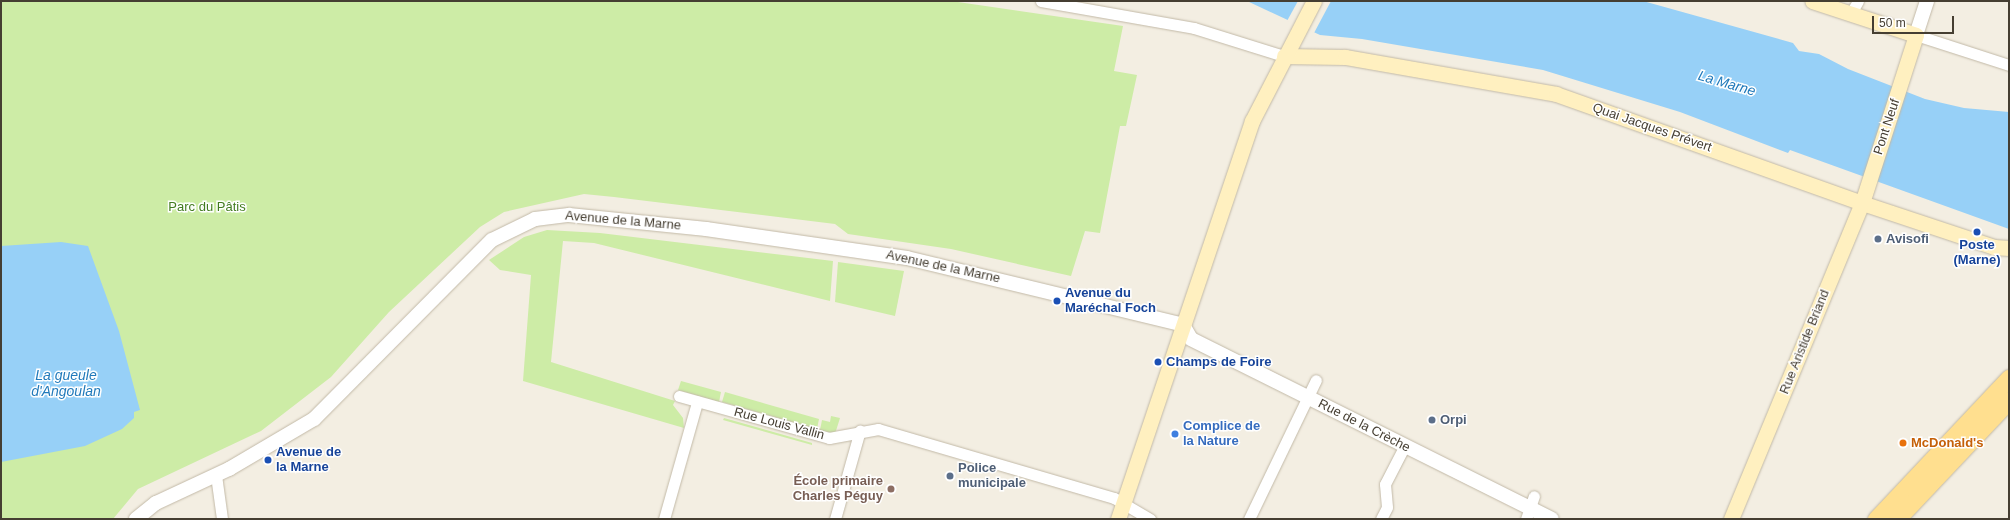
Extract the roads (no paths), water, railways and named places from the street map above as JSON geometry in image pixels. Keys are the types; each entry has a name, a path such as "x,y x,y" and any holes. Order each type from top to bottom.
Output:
{"main road":[{"path":"1118,519 1252,121 1284,56 1314,1"},
{"path":"1812,1 1854,7 1916,35"},
{"name":"Pont Neuf","path":"1874,164 1916,35"},
{"name":"Quai Jacques Prévert","path":"1284,56 1345,57 1556,94 1862,203 1994,247 2009,248"},
{"name":"Rue Aristide Briand","path":"1731,519 1862,203 1874,164"},
{"path":"1994,247 2009,256"},
{"path":"1876,519 2009,378"},
{"path":"1897,519 2009,400"}],"street":[{"path":"1041,1 1194,28 1284,56"},
{"path":"1927,1 1916,35 2008,63"},
{"name":"Avenue de la Marne","path":"136,519 156,503 216,475 290,436 314,419 479,252 507,231 544,217 569,215 706,229 907,258 1183,325"},
{"name":"Rue de la Crèche","path":"1183,325 1191,339 1312,388 1404,447 1552,519"},
{"path":"1249,519 1312,388"},
{"name":"Rue Louis Vallin","path":"679,396 829,438 860,430 878,429 1123,503 1150,519"},
{"path":"664,519 697,402"},
{"path":"835,519 860,430"},
{"path":"1381,519 1387,507 1386,484 1404,447"},
{"path":"216,475 222,519"}],"water":[{"name":"La Marne","path":"1247,1 1643,1 1793,43 1799,51 1819,54 1848,69 1925,99 1964,108 2009,112 2009,229 1790,150 1788,153 1680,112 1543,70 1362,39 1320,35"},
{"name":"La gueule d'Angoulan","path":"61,242 88,246 119,331 140,410 134,412 134,418 122,429 85,446 1,462 1,246"}],"place":[{"name":"Poste (Marne)","path":"1977,232"},
{"name":"Avisofi","path":"1878,239"},
{"name":"Avenue du Maréchal Foch","path":"1057,301"},
{"name":"Champs de Foire","path":"1158,362"},
{"name":"Orpi","path":"1432,420"},
{"name":"Complice de la Nature","path":"1175,434"},
{"name":"McDonald's","path":"1903,443"},
{"name":"Avenue de la Marne","path":"268,460"},
{"name":"Police municipale","path":"950,476"},
{"name":"École primaire Charles Péguy","path":"891,489"}],"park label":[{"name":"Parc du Pâtis","path":"207,207"}]}
